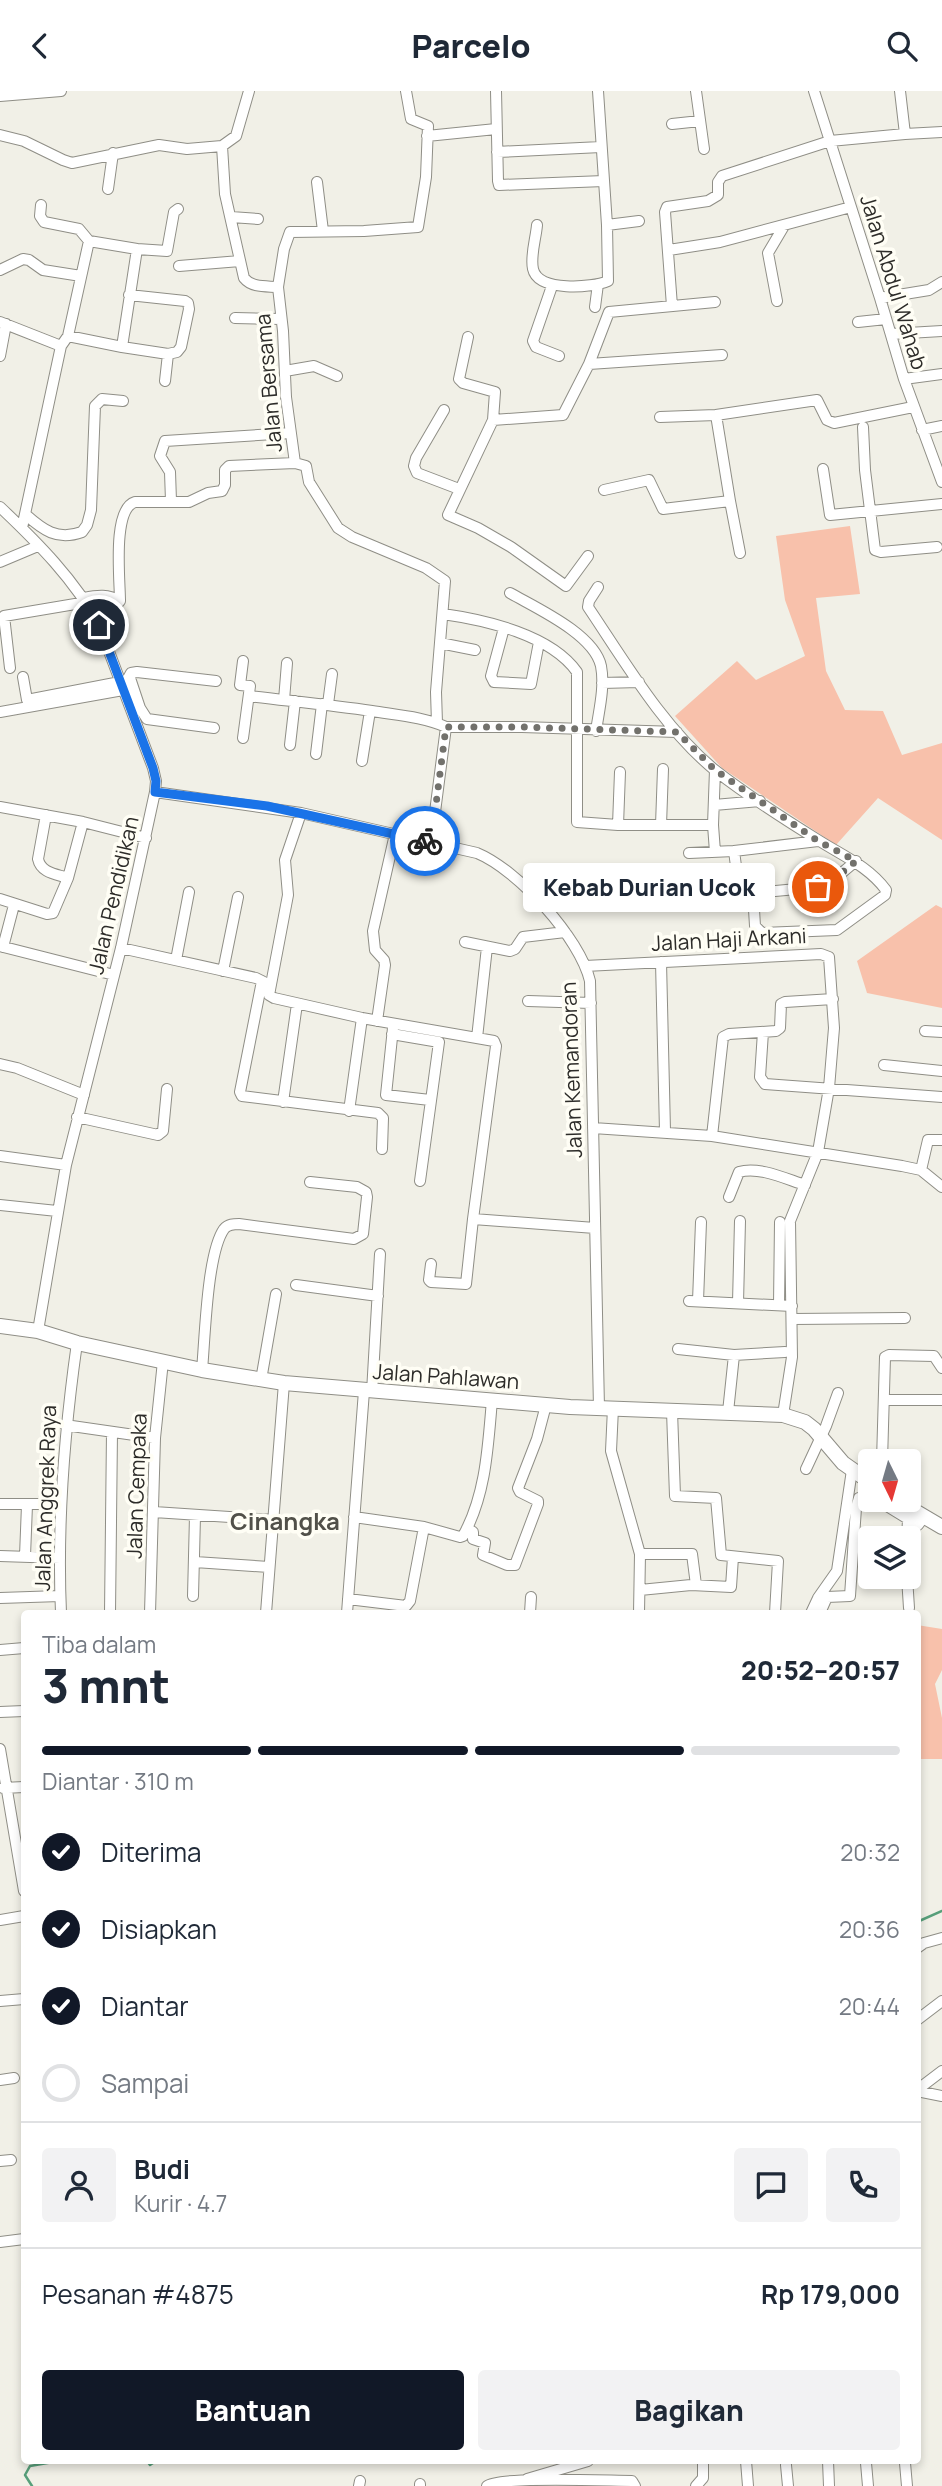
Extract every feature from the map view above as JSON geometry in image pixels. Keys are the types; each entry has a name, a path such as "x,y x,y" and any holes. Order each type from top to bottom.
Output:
{"street":[{"path":"0,96 61,91"},
{"path":"0,135 24,141 67,162 159,145 187,149 222,146 236,136 249,91"},
{"path":"406,91 411,119 427,125 427,136 496,129"},
{"path":"496,91 498,181 501,185 604,181"},
{"path":"537,225 533,269 539,278 552,286 598,284 610,279 598,91"},
{"path":"696,91 704,149"},
{"name":"Jalan Abdul Wahab","path":"814,91 904,380 942,482"},
{"path":"900,91 905,134"},
{"path":"672,124 700,121"},
{"path":"672,306 664,212 667,207 708,201 718,195 718,182 722,176 830,141 942,132"},
{"name":"Jalan Bersama","path":"427,136 426,177 418,227 290,232 284,249 278,287 295,463 306,466 309,482 338,529 426,568 445,582 436,692 441,725 431,843"},
{"path":"222,146 225,194 244,278 248,283 278,287"},
{"path":"497,152 601,147"},
{"path":"108,189 113,153"},
{"path":"317,182 323,231"},
{"path":"41,205 40,219 79,229 89,241 167,251 174,212 178,209"},
{"path":"669,250 784,226 851,207"},
{"path":"231,217 258,219"},
{"path":"607,225 639,222"},
{"path":"777,301 768,253 784,226"},
{"path":"22,528 89,241"},
{"path":"122,347 137,249"},
{"path":"0,270 23,259 43,269 81,276"},
{"path":"179,266 240,261"},
{"path":"880,298 929,290 942,282"},
{"path":"595,307 598,284"},
{"path":"552,286 533,341 536,347 559,356"},
{"path":"0,356 3,323 64,341 168,354 177,352 181,347 188,303 129,295"},
{"path":"493,420 563,415 589,364 609,312 715,302"},
{"path":"235,319 281,319"},
{"path":"858,322 886,319"},
{"path":"891,334 942,331"},
{"path":"468,338 459,379 463,383 495,392 493,420 448,515 511,547 566,586 588,556"},
{"path":"164,381 168,354"},
{"path":"589,364 722,355"},
{"path":"285,371 314,366 337,376"},
{"path":"904,380 942,374"},
{"path":"25,513 48,533 67,535 82,532 91,510 95,406 102,400 122,401"},
{"path":"660,417 716,415 817,400 827,420 834,423 913,407"},
{"path":"443,410 414,466 418,473 459,489"},
{"path":"716,415 740,553"},
{"path":"922,430 942,426"},
{"path":"863,427 874,547 877,551 937,547"},
{"path":"171,501 170,473 160,456 166,441 290,433"},
{"path":"100,633 120,601 120,530 125,508 135,502 189,502 208,493 222,491 225,470 229,466 295,463"},
{"path":"823,469 828,514 942,504"},
{"path":"604,490 649,479 663,509 730,501"},
{"name":"Jalan Pendidikan","path":"0,507 85,600 124,684 156,781 121,948 66,1165 38,1331"},
{"path":"0,562 38,547"},
{"path":"598,587 588,604 594,617 677,732 715,770 818,841 856,861 873,875 885,888 886,893 837,930 762,933 755,926 753,893"},
{"path":"510,593 576,631 598,659 602,683 596,731"},
{"path":"10,668 4,616 104,595 120,601"},
{"path":"443,614 504,628 539,642 565,658 578,672 577,822 713,825"},
{"path":"576,631 594,617"},
{"path":"504,628 491,680 494,682 530,689 539,642"},
{"path":"440,643 475,650"},
{"path":"243,661 240,685 250,686 243,738"},
{"path":"287,663 290,745"},
{"path":"0,712 124,684 131,673 137,672 216,681"},
{"path":"316,754 332,674"},
{"path":"23,677 27,700 124,684"},
{"path":"602,683 639,682"},
{"path":"124,684 147,719 214,727"},
{"path":"249,696 325,704 441,725 677,732"},
{"path":"362,761 370,711"},
{"path":"661,825 663,769"},
{"path":"715,770 715,852"},
{"path":"618,825 620,772"},
{"name":"Jalan Kemandoran","path":"155,792 301,813 477,853 490,859 548,910 579,951 590,981 595,1229 606,1408 611,1451 640,1554 639,1610"},
{"path":"714,805 760,801"},
{"path":"0,807 83,822 146,838"},
{"path":"301,813 285,860 288,895 240,1092 242,1096 378,1113 383,1118 382,1149"},
{"path":"46,815 39,866 45,871 68,878"},
{"path":"0,899 47,914 53,913 68,878 83,822"},
{"path":"377,1021 385,965 375,950 373,931 395,834"},
{"path":"689,853 734,851 818,841"},
{"path":"734,851 739,889 753,893 818,887 832,881 856,861"},
{"path":"548,910 549,884 554,878 689,877"},
{"path":"176,960 189,892"},
{"path":"223,971 238,897"},
{"path":"14,905 1,946 114,975"},
{"path":"465,942 513,951 523,937 565,932"},
{"path":"477,1038 487,947"},
{"path":"121,948 266,983"},
{"name":"Jalan Haji Arkani","path":"585,966 827,954 834,1028 829,1088 818,1151 789,1231 793,1319 791,1371 783,1415"},
{"path":"661,962 665,1132"},
{"path":"266,983 270,996 377,1021 393,1029 439,1042 421,1181"},
{"path":"712,1136 723,1037 729,1034 776,1031 780,1028 781,1004 785,1002 833,999"},
{"path":"528,1001 591,1003"},
{"path":"283,1102 297,1004"},
{"path":"349,1111 362,1018"},
{"path":"393,1029 477,1038 494,1041 496,1046 472,1219 467,1283 431,1282 431,1264"},
{"path":"393,1029 386,1095 430,1100"},
{"path":"925,1031 942,1032"},
{"path":"763,1033 760,1076 763,1083 942,1097"},
{"path":"0,1064 17,1068 84,1095"},
{"path":"884,1065 942,1071"},
{"path":"77,1117 158,1135 163,1131 167,1089"},
{"path":"593,1128 712,1136 818,1151 921,1171 942,1187"},
{"path":"921,1171 928,1140 942,1140"},
{"path":"0,1156 66,1165"},
{"path":"729,1197 739,1172 743,1170 805,1185"},
{"path":"202,1370 212,1269 224,1229 229,1225 239,1224 354,1239 363,1234 366,1192 358,1187 310,1182"},
{"path":"0,1205 57,1211"},
{"path":"472,1219 595,1229"},
{"path":"738,1303 740,1221"},
{"path":"701,1222 694,1301 792,1306"},
{"path":"779,1305 780,1222"},
{"path":"347,1610 380,1254"},
{"path":"296,1285 378,1296"},
{"path":"261,1380 276,1294"},
{"path":"793,1319 905,1318"},
{"name":"Jalan Pahlawan","path":"0,1326 38,1331 77,1343 202,1370 284,1383 545,1405 783,1415 805,1422 843,1463 858,1474"},
{"name":"Jalan Anggrek Raya","path":"61,1610 60,1504 65,1425 77,1343"},
{"path":"678,1349 734,1355 785,1352"},
{"path":"728,1412 734,1355"},
{"path":"883,1449 886,1355 934,1356 942,1368"},
{"name":"Jalan Cempaka","path":"150,1610 155,1438 163,1361"},
{"path":"266,1610 284,1383"},
{"path":"806,1469 838,1393"},
{"path":"885,1400 942,1400"},
{"path":"354,1517 424,1527 460,1537 467,1528 482,1487 492,1401"},
{"path":"467,1528 473,1532 474,1539 485,1542 483,1555 515,1565 538,1504 520,1492 519,1488 537,1439 545,1405"},
{"path":"672,1411 675,1496 716,1498 719,1552 725,1556 778,1561 775,1610"},
{"path":"65,1425 155,1438"},
{"path":"110,1610 112,1432"},
{"path":"812,1610 838,1571 852,1470"},
{"path":"821,1610 827,1597 850,1596 858,1502"},
{"path":"0,1504 60,1504"},
{"path":"25,1556 27,1505"},
{"path":"896,1512 918,1525 924,1517"},
{"path":"916,1512 942,1527"},
{"path":"154,1513 274,1520"},
{"path":"193,1596 195,1516"},
{"path":"908,1520 908,1526"},
{"path":"348,1599 406,1606 409,1604 424,1527"},
{"path":"640,1554 692,1554 696,1585"},
{"path":"0,1556 60,1558"},
{"path":"640,1590 696,1585 731,1587 733,1557"},
{"path":"195,1562 269,1567"},
{"path":"908,1589 909,1608"},
{"path":"0,1598 60,1596"},
{"path":"530,1610 531,1597"},
{"path":"0,1650 21,1648"},
{"path":"0,1712 21,1711"},
{"path":"0,1749 4,1789 21,1853"},
{"path":"0,1822 13,1822"},
{"path":"0,1920 21,1916"},
{"path":"921,1946 942,1938"},
{"path":"0,2001 21,1999"},
{"path":"921,2017 942,2001"},
{"path":"921,2087 942,2071"},
{"path":"0,2080 14,2078"},
{"path":"921,2091 942,2096"},
{"path":"0,2242 21,2239"},
{"path":"518,2481 578,2464"},
{"path":"696,2486 703,2478 703,2464"},
{"path":"746,2464 748,2486"},
{"path":"828,2464 829,2486"},
{"path":"866,2464 868,2486"},
{"path":"905,2464 907,2486"},
{"path":"786,2465 788,2486"},
{"path":"487,2486 495,2481 632,2481 635,2486"}],"shaded area":[{"path":"850,526 860,594 816,598 826,671 845,710 883,711 902,755 942,743 942,840 878,798 836,845 722,768 675,716 737,661 756,680 805,656 785,600 776,536"},
{"path":"936,905 942,908 942,1008 867,993 857,961"},
{"path":"921,1626 942,1629 942,1670 935,1684 942,1718 942,1759 921,1759"}],"waterway":[{"path":"921,1920 942,1911"},
{"path":"32,2486 25,2475 30,2466 42,2464"}],"way so far":[{"path":"425,841 431,843 446,727 677,732 715,770 818,841 856,861 832,881 818,887"}],"place":[{"name":"Kebab Durian Ucok","path":"818,887"}],"district":[{"name":"Cinangka","path":"285,1520"}],"route":[{"path":"99,625 153,768 155,792 267,806 425,841"}]}
